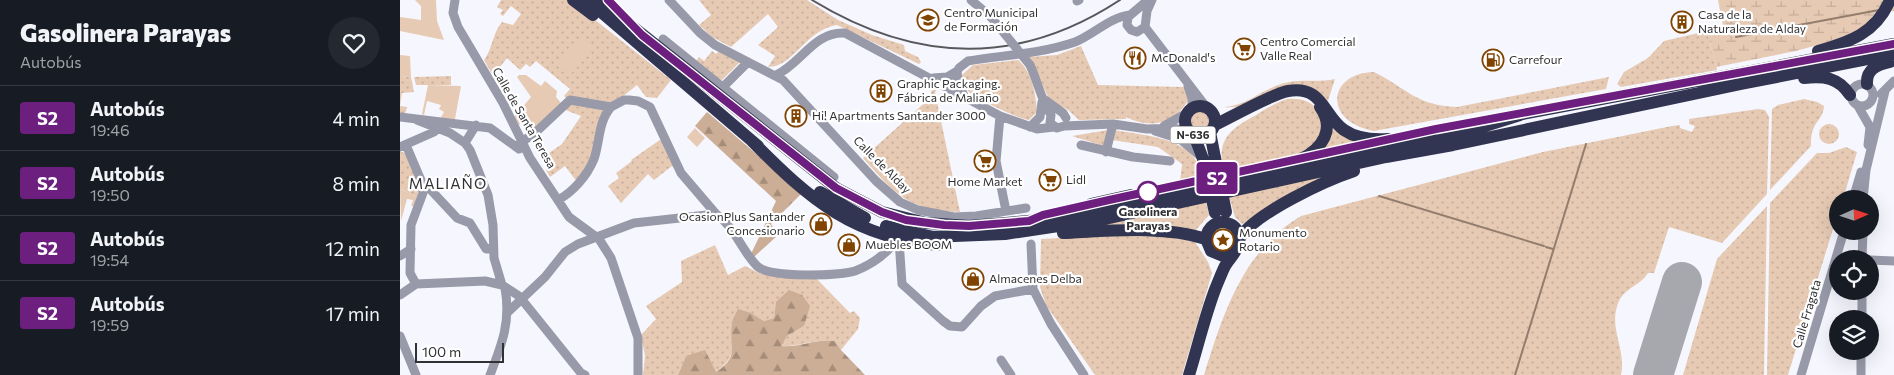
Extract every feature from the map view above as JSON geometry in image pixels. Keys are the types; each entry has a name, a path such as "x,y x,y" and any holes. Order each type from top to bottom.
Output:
{"highway":[{"path":"573,0 640,52 660,63"},
{"path":"587,0 752,141 829,200 854,213 900,230 945,241 978,242"},
{"path":"599,0 804,165 859,202 906,220 944,225 969,226 1029,221 1103,210 1482,127 1520,115"},
{"path":"608,0 642,35"},
{"path":"1671,86 1844,44 1864,34 1886,8"},
{"path":"1029,221 1043,215 1388,139 1894,44"},
{"path":"929,236 1006,234 1105,219 1386,157 1453,145 1894,54"},
{"path":"1869,86 1867,76 1872,68 1894,61"},
{"path":"1700,94 1817,77 1833,78 1850,95"},
{"path":"1299,91 1318,105 1327,125 1324,140 1319,148 1301,159"},
{"path":"1213,129 1283,92 1299,91 1319,98 1345,131 1362,138 1388,139"},
{"name":"N-636","path":"1209,159 1185,123 1189,111 1198,106 1209,109 1215,117 1209,159 1222,218 1236,229 1240,237"},
{"path":"1209,109 1228,111 1250,108"},
{"name":"N-636","path":"1192,134 1201,136 1213,129"},
{"path":"752,141 798,186 834,213 899,242 946,245 1063,233 1104,231 1161,232 1193,235 1224,256 1236,250"},
{"path":"1189,375 1215,290 1225,266 1236,250 1240,237 1253,222 1294,198 1341,175 1453,145"},
{"path":"1215,290 1216,268 1208,245 1208,232 1222,218"}],"street":[{"name":"Calle de Santa Teresa","path":"455,0 453,13 458,27 503,103 519,144 569,217 599,239 611,258 638,338 638,375"},
{"name":"Calle de Alday","path":"669,0 706,38 748,62 776,75 792,88 876,181 900,202 918,210 954,217 976,216 1026,208"},
{"path":"1127,25 1131,14 1148,0"},
{"path":"1110,24 1127,25 1134,32 1144,26 1152,0"},
{"path":"1154,40 1151,19 1157,0"},
{"path":"974,2 990,17 1030,65 1041,98 1042,112 1030,127"},
{"path":"933,78 947,77 968,61 1049,50 1077,41 1110,24 1121,16 1139,13 1144,26 1189,88 1192,98 1189,111 1157,129"},
{"path":"776,75 786,70 825,35 839,33 854,37 933,78 1000,116 1030,127 1053,119 1084,126 1113,124 1147,129 1174,128 1192,134"},
{"path":"663,39 834,177"},
{"path":"1167,58 1181,72 1209,109"},
{"path":"723,87 748,62"},
{"path":"949,87 957,71"},
{"path":"957,71 964,96"},
{"path":"1871,142 1868,121 1850,95 1856,85 1869,86 1894,81"},
{"path":"1858,106 1866,105 1885,91 1894,81"},
{"path":"1864,190 1874,110 1869,86"},
{"path":"1856,190 1885,91"},
{"path":"1041,98 1046,101 1053,119"},
{"path":"400,117 476,125 495,130 519,144 570,100 611,107 629,100 638,101 650,107 681,173 716,214 729,226 757,266 768,271 833,274 855,271 876,261 899,242 902,284 950,326 962,327 981,306 995,296 1033,288"},
{"path":"558,200 577,185 594,158 604,119 611,107"},
{"path":"1000,116 996,161 1006,211"},
{"path":"1053,119 1065,122"},
{"path":"417,120 450,133 465,143 488,195 493,225 493,248 508,312 505,335 490,375"},
{"path":"1106,152 1113,124"},
{"path":"465,143 476,125"},
{"path":"416,284 405,268 411,250 412,225 423,193 423,185 403,146 434,132 437,128"},
{"path":"1147,129 1180,139 1209,159"},
{"path":"1081,145 1106,152 1170,161"},
{"path":"423,185 429,188 453,214 470,223 486,249 493,248"},
{"path":"508,312 546,277 565,252 595,236 634,223 716,214"},
{"path":"879,233 889,250"},
{"path":"1031,244 1033,288 1051,324 1084,375"},
{"path":"400,256 411,250"},
{"path":"1879,260 1894,261"},
{"path":"400,295 416,284 485,281 503,287 516,294 581,373 585,375"},
{"name":"Calle Fragata","path":"1801,375 1829,286"},
{"path":"400,336 416,375"},
{"path":"1001,360 1010,375"},
{"path":"1861,360 1861,375"}],"green space":[{"path":"415,0 436,0 437,21 444,40 400,31 400,17 421,20 421,6"},
{"path":"501,0 570,0 671,80 657,98 646,97 637,85 611,106 567,99 564,96 570,89 536,61 530,67 526,64 520,70 507,58 493,76 484,60 496,31 502,22 513,25 521,14 511,6 503,16 500,14 503,10 497,7"},
{"path":"699,0 807,0 838,20 872,35 904,45 905,51 918,57 921,62 919,64 837,25 826,28 816,34 785,61 768,67 775,56 758,45 778,27 768,14 731,47 712,37 699,25 711,15"},
{"path":"1718,0 1894,0 1894,11 1875,13 1866,25 1850,36 1796,51 1716,67 1707,31 1723,26"},
{"path":"1707,31 1717,70 1621,87 1617,84 1624,72 1648,58 1664,41"},
{"path":"583,38 596,47 568,77 558,66"},
{"path":"1081,46 1098,85 1183,87 1187,92 1187,103 1175,116 1162,122 1147,123 1126,117 1126,119 1079,120 1067,109 1050,101 1029,57 1057,55"},
{"path":"712,51 716,54 719,51 740,62 722,80 715,78 695,63 699,57 704,61"},
{"path":"400,55 410,56 411,77 400,76"},
{"path":"1018,60 1027,70 1036,98 1037,112 1029,120 1007,112 974,95 967,90 963,82 962,75 973,65"},
{"path":"1374,72 1422,100 1443,106 1457,107 1609,77 1606,89 1374,131 1357,126 1346,118 1339,109 1337,98 1340,89 1347,80 1358,74"},
{"path":"519,75 526,75 541,86 545,81 557,91 556,97 561,103 535,131 526,117 519,125 514,117 531,97 517,77"},
{"path":"400,76 411,77 414,92 402,93 400,106"},
{"path":"451,76 451,85 416,85 414,77"},
{"path":"1335,79 1328,101 1310,90 1296,86 1283,87 1239,107 1224,107 1239,104 1273,87 1288,82"},
{"path":"428,85 461,86 455,119 440,119 444,112 439,109 441,105 427,101 424,115 422,114"},
{"path":"933,85 939,87 935,92 960,212 928,208 904,198 894,191 863,158 930,98"},
{"path":"1287,99 1304,100 1318,110 1321,116 1322,129 1313,146 1302,154 1285,161 1224,173 1222,162 1223,145 1231,132 1246,120"},
{"path":"1804,99 1824,106 1812,131 1811,146 1770,190 1772,109 1778,105"},
{"path":"571,102 608,108 590,158 577,182 565,166 550,177 546,170 555,163 549,153 562,144 581,116 563,109"},
{"path":"400,106 407,107 405,114 400,113"},
{"path":"1758,109 1765,110 1769,117 1767,194 1722,243 1669,227 1654,273 1648,273 1642,280 1626,291 1616,309 1616,328 1622,365 1621,375 1204,375 1228,307 1250,265 1281,230 1301,216 1543,152 1672,126 1680,125 1680,128 1692,132 1695,126 1689,124 1689,119"},
{"path":"1200,111 1207,114 1210,121 1207,128 1200,131 1193,128 1190,121 1193,114"},
{"path":"707,112 802,193 771,224 778,235 754,257 751,254 776,201 695,126"},
{"path":"1330,119 1361,143 1319,153"},
{"path":"1825,124 1833,124 1839,130 1839,138 1833,144 1825,144 1819,138 1819,130"},
{"path":"695,128 705,138 697,147 687,137"},
{"path":"1108,130 1104,146 1072,136"},
{"path":"1114,130 1160,138 1181,147 1190,153 1197,162 1200,178 1180,182 1182,164 1158,147 1112,140"},
{"path":"664,137 680,175 672,166 654,180 648,174 621,203 608,186 619,178 616,173"},
{"path":"1846,147 1857,152 1846,190 1829,190 1830,240 1788,375 1767,375 1770,203 1817,153 1829,153"},
{"path":"400,151 406,154 420,187 417,197 400,189"},
{"path":"1336,173 1242,224 1235,217 1229,196"},
{"path":"400,189 417,197 414,206 411,206 413,200 407,199 401,221"},
{"path":"1206,202 1209,215 1196,230 1083,229"},
{"path":"1767,206 1764,375 1683,375 1717,259"},
{"path":"1224,227 1233,233 1234,244 1225,251 1213,245 1214,231"},
{"path":"1119,235 1170,237 1195,242 1208,262 1212,273 1182,375 1095,375 1046,305 1040,287 1041,239"},
{"path":"715,245 728,275 745,266 761,274 814,276 850,313 854,311 860,318 858,329 841,350 835,341 828,340 780,346 787,336 804,326 776,303 774,318 764,321 751,313 732,322 733,344 731,356 723,367 716,372 686,356 678,375 643,375 645,356 641,335 656,319 646,306 682,282 681,261"},
{"path":"789,290 802,295 810,306 804,326 787,336 781,346 794,346 828,340 835,341 865,375 678,375 686,356 705,350 716,372 723,367 731,356 732,322 738,309 751,313 764,321 774,318 776,302"}],"waterway":[{"path":"1736,37 1879,10"},
{"path":"1515,375 1586,144"},
{"path":"1379,196 1544,246"},
{"path":"1546,247 1553,249"}],"runway":[{"path":"1653,375 1682,282"}],"railway":[{"path":"812,0 851,21 889,36 928,45 966,49 1005,46 1043,37 1082,22 1120,0"}],"bus line":[{"name":"S2","path":"608,0 642,35 798,160 836,188 859,202 906,220 969,226 1029,221 1043,215 1405,135 1894,44"}],"place":[{"name":"Centro Municipal de Formación","path":"928,20"},
{"name":"Casa de la Naturaleza de Alday","path":"1682,22"},
{"name":"Centro Comercial Valle Real","path":"1244,49"},
{"name":"McDonald's","path":"1135,58"},
{"name":"Carrefour","path":"1493,60"},
{"name":"Graphic Packaging. Fábrica de Maliaño","path":"881,91"},
{"name":"Hi! Apartments Santander 3000","path":"796,116"},
{"name":"Home Market","path":"985,161"},
{"name":"Lidl","path":"1050,180"},
{"name":"Gasolinera Parayas","path":"1148,192"},
{"name":"OcasionPlus Santander Concesionario","path":"821,224"},
{"name":"Monumento Rotario","path":"1223,240"},
{"name":"Muebles BOOM","path":"849,245"},
{"name":"Almacenes Delba","path":"973,279"}],"district":[{"name":"MALIAÑO","path":"448,184"}]}
